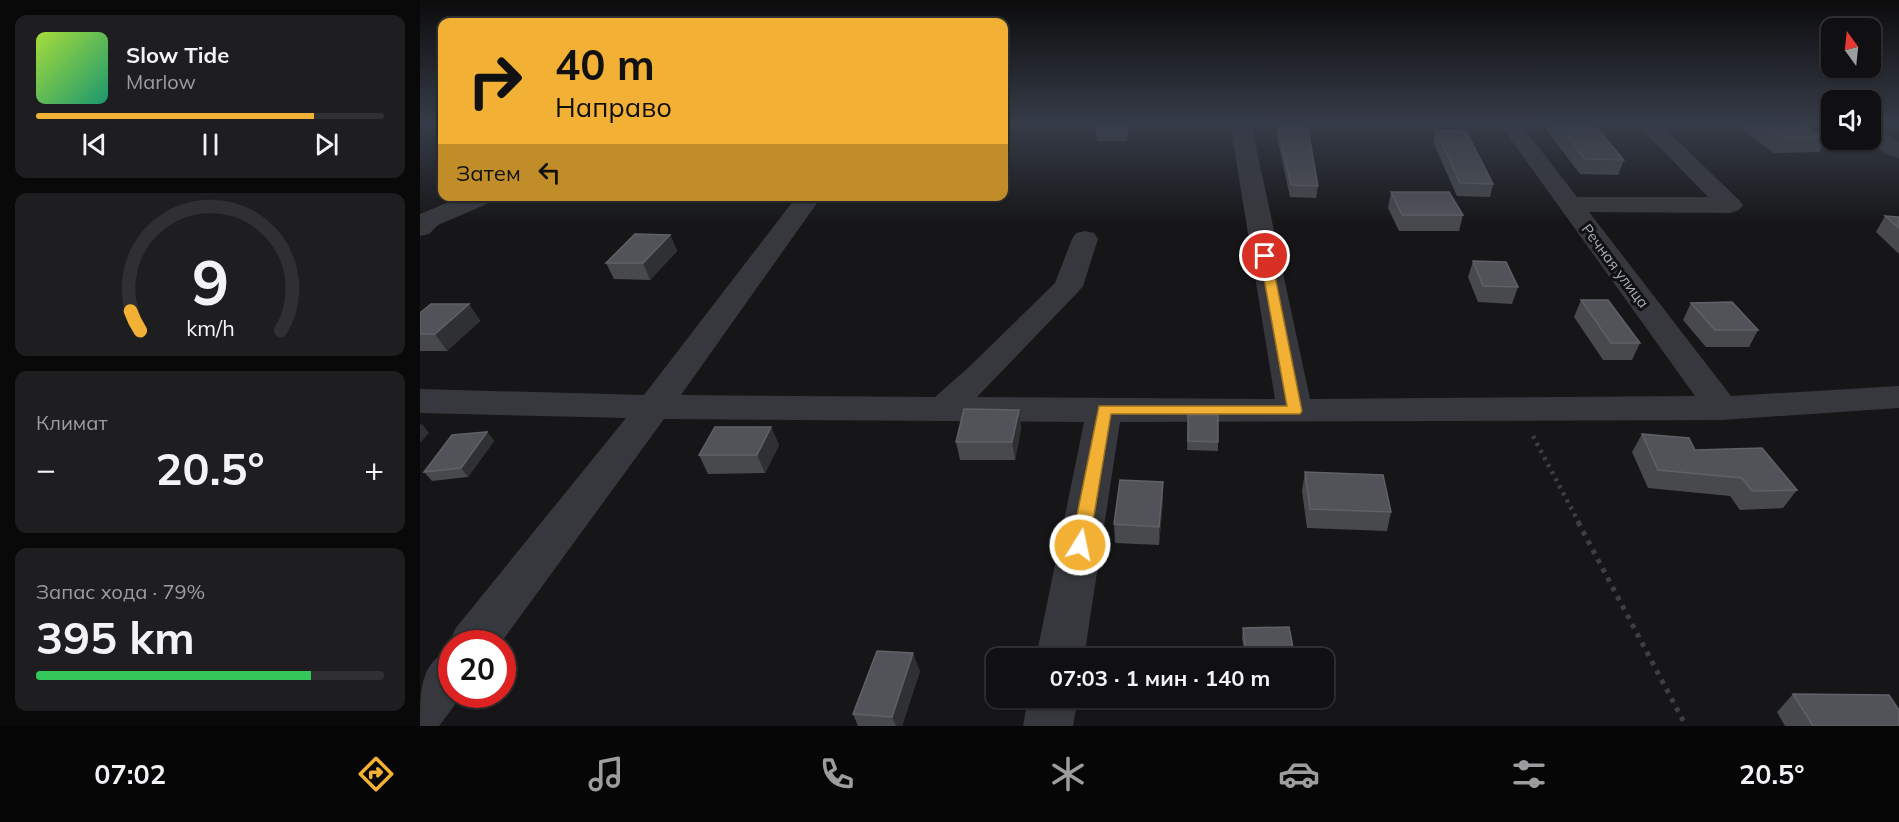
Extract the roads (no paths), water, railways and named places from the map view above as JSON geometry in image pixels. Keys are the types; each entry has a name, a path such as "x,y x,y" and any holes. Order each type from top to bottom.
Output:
{"street":[{"path":"1246,157 1295,411"},
{"name":"Речная улица","path":"1534,157 1722,408"},
{"path":"1568,204 1730,205 1681,157"},
{"path":"423,223 473,201"},
{"path":"483,630 654,407 806,201"},
{"path":"944,408 981,375 1068,286 1085,239"},
{"path":"420,401 654,407 1295,411 1722,408 1899,397"},
{"path":"1062,648 1104,409"},
{"path":"420,711 438,688"},
{"path":"1048,726 1051,708"}]}
